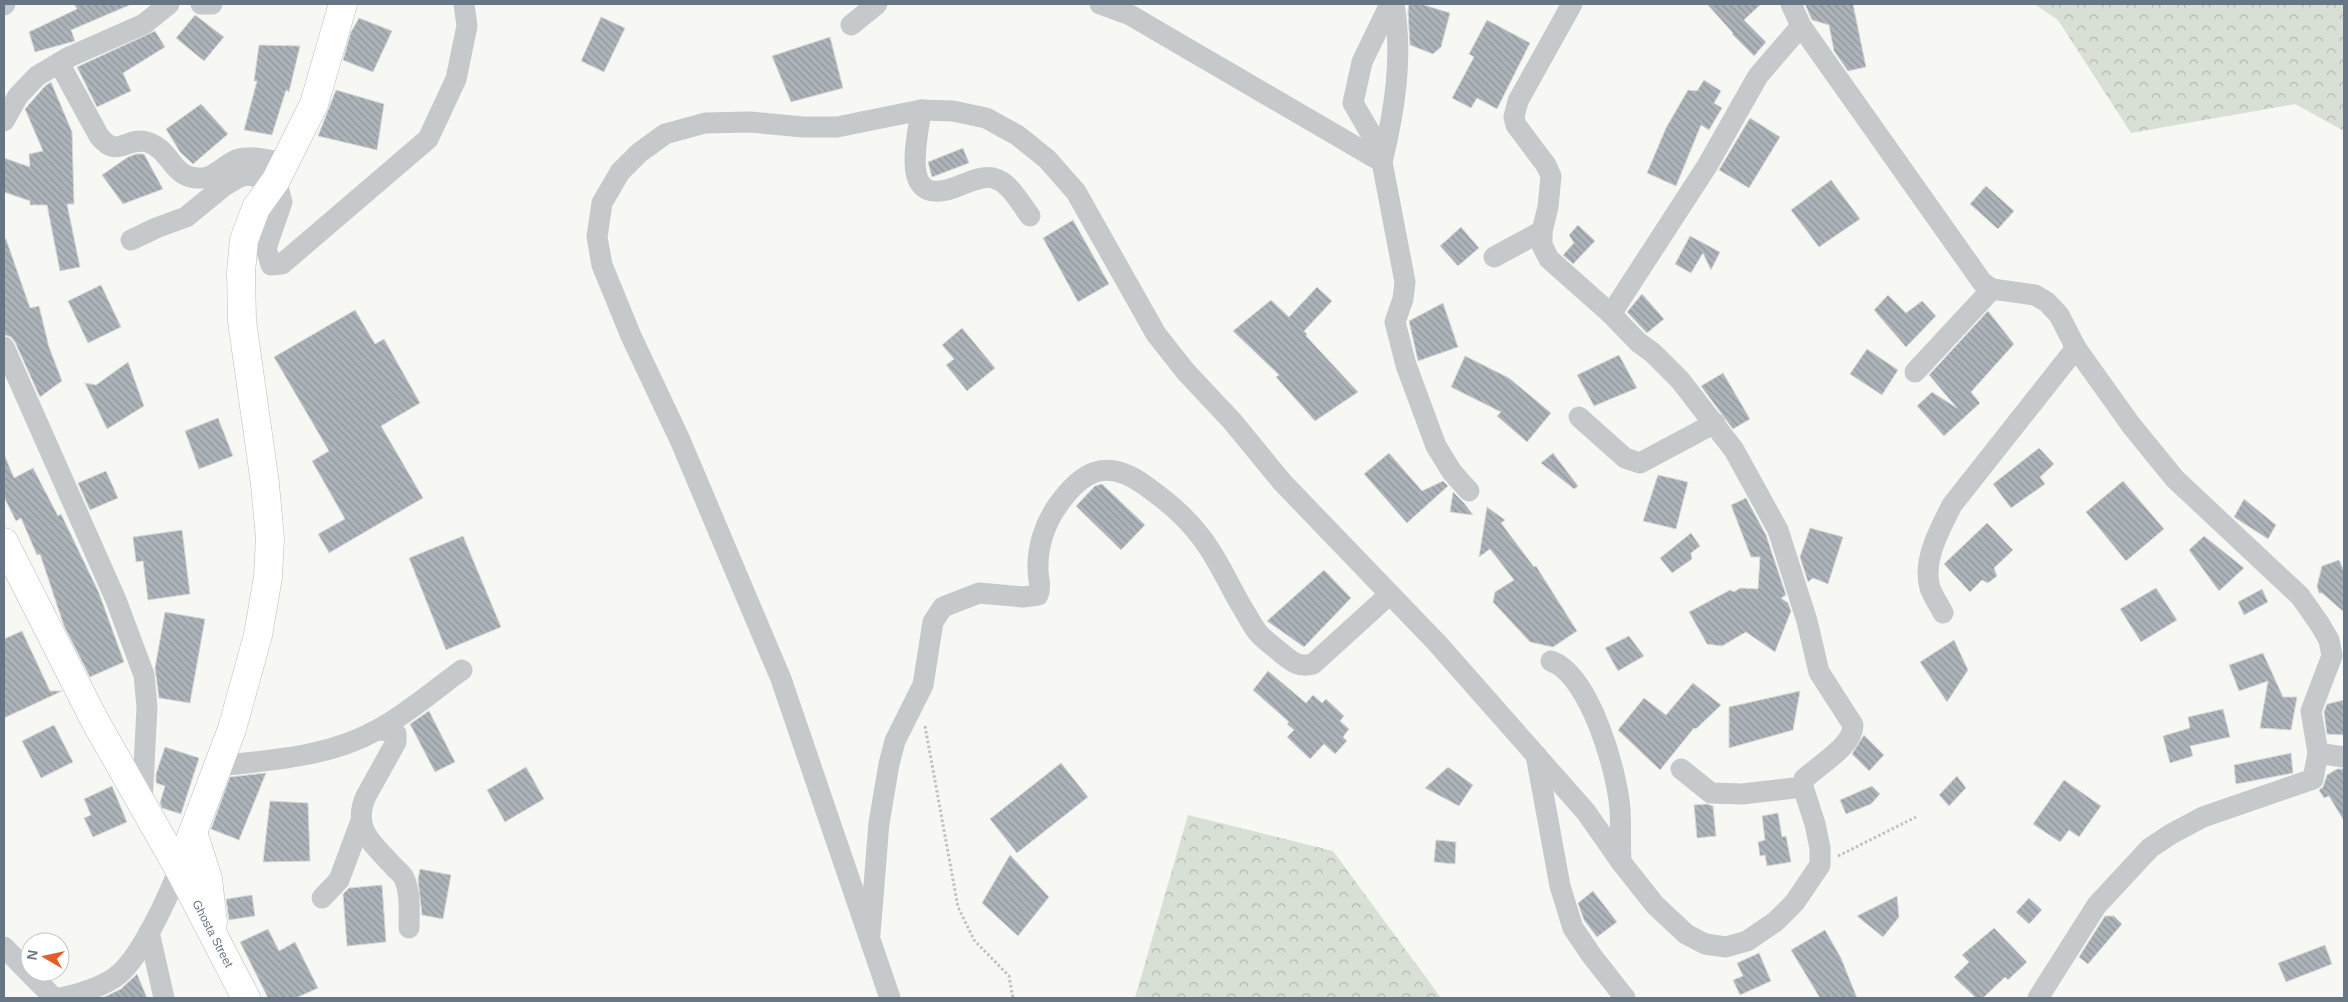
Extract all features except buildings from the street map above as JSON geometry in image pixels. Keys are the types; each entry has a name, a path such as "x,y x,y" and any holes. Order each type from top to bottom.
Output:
{"main road":[{"path":"179,869 232,729 258,635 268,577 270,538 265,484 242,321 241,272 244,240 256,208 280,172 314,104 343,4"},
{"name":"Ghosta Street","path":"4,542 95,721 179,869 246,998"},
{"path":"193,832 208,879 214,936"}],"street":[{"path":"4,121 18,96 37,76 59,63 144,24 168,4"},
{"path":"201,4 212,4"},
{"path":"280,172 282,202 266,248 271,265 282,264 428,139 456,79 467,26 464,4"},
{"path":"851,25 878,4"},
{"path":"1390,4 1362,62 1353,103 1382,162 1404,282 1403,299 1394,322 1406,365 1436,446 1452,472 1469,491"},
{"path":"1382,162 1394,115 1398,74 1398,26 1394,4"},
{"path":"890,998 781,679 680,440 630,336 602,265 597,237 602,203 620,172 639,153 665,134 705,123 750,122 803,127 837,127 921,110 953,110 986,118 1017,135 1047,159 1076,192 1156,334 1283,483 1437,643 1586,812 1621,862 1655,905 1686,934 1705,944 1726,947 1747,941 1775,922 1795,902 1820,865 1820,848 1815,824 1803,787 1804,779 1847,743 1853,734 1853,724 1819,672 1807,622 1778,530 1734,450 1680,380 1611,314 1549,259 1542,245 1542,231 1548,207 1551,176 1546,165 1516,125 1514,116 1518,101 1572,4"},
{"path":"1791,4 1801,26 1982,282 1992,288 2035,295 2047,302 2059,315 2076,348 2131,425 2175,478 2300,596 2329,640 2332,656 2311,711 2318,753 2313,779 2204,817 2171,834 2150,848 2098,905 2038,998"},
{"path":"1107,5 1130,15 1162,33 1382,162"},
{"path":"1611,314 1707,166 1758,76 1801,26"},
{"path":"59,63 99,136 106,145 112,147 146,141 160,148 178,172 197,178 204,178 238,159 251,157 280,172"},
{"path":"921,110 914,168 918,180 927,188 939,192 982,178 994,178 1004,183 1012,191 1030,216"},
{"path":"131,240 186,217 224,186 239,177 280,172"},
{"path":"1494,256 1542,231"},
{"path":"1915,372 1992,288"},
{"path":"4,347 116,600 144,675 147,707 142,804"},
{"path":"1943,612 1930,587 1928,570 1938,534 1952,506 2076,348"},
{"path":"1579,417 1625,458 1640,463 1715,423"},
{"path":"870,941 879,823 889,764 895,741 923,685 933,622 943,607 979,593 1023,598 1038,595 1041,588 1038,570 1040,546 1044,532 1058,506 1084,478 1098,470 1114,469 1130,475 1178,509 1217,560 1233,593 1259,634 1295,664 1305,666 1313,664 1390,594"},
{"path":"1551,661 1557,663 1578,684 1598,720 1620,808 1621,862"},
{"path":"218,766 309,755 340,746 378,730 462,670"},
{"path":"322,898 339,880 361,821 365,798 396,742 396,734 391,731 378,730"},
{"path":"2318,753 2344,757"},
{"path":"1536,755 1560,886 1573,928 1625,998"},
{"path":"1681,769 1711,793 1742,794 1803,787"},
{"path":"361,821 364,833 404,878 408,898 409,928"},
{"path":"60,998 88,991 116,977 138,950 149,932 166,902 179,869"},
{"path":"149,932 164,998"},
{"path":"4,947 54,998"}],"path":[{"path":"919,695 958,907 964,924 974,940 1009,976 1013,998"},
{"path":"1820,865 1916,817"}],"green space":[{"path":"2034,4 2344,4 2344,131 2295,104 2131,133 2058,20"},
{"path":"1188,815 1333,851 1441,998 1135,998"}]}
